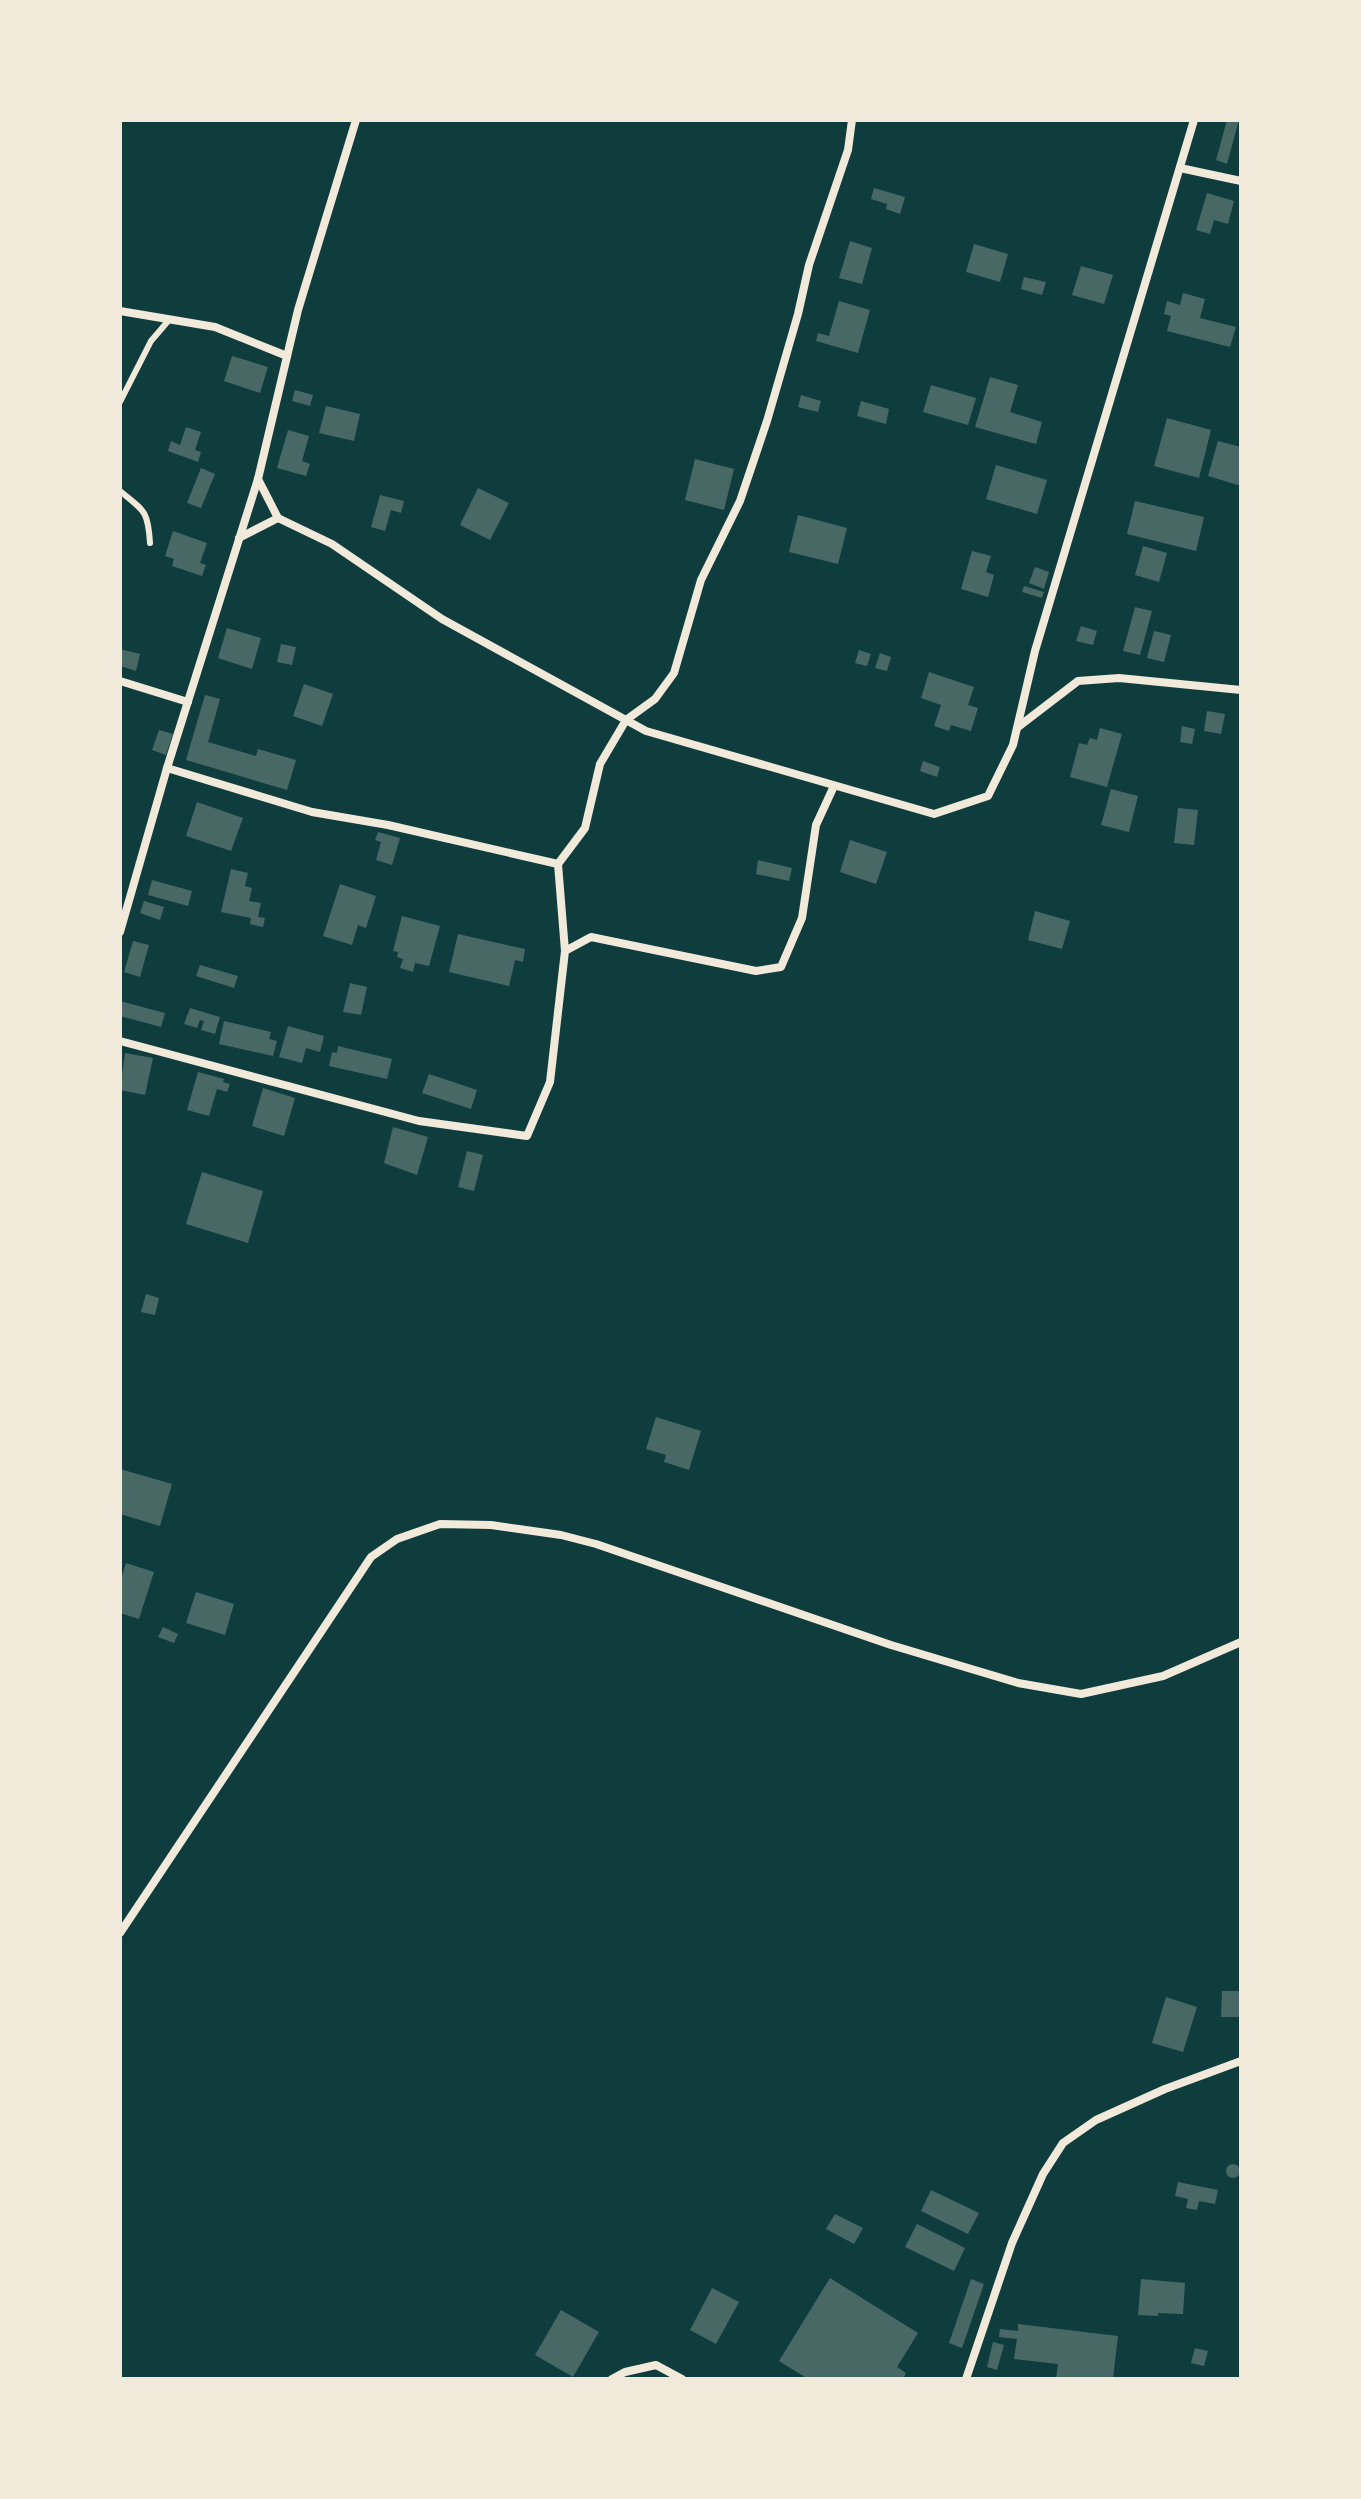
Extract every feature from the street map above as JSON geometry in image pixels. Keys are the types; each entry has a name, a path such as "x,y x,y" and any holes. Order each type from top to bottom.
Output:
{"street":[{"path":"120,932 167,768 258,479 298,310 356,120"},
{"path":"120,1041 419,1121 527,1136 550,1082 565,951 558,864 585,828 600,764 626,720 655,699 674,673 701,580 740,501 767,421 809,265 843,166 852,120"},
{"path":"258,479 278,518 332,544 442,619 646,731 934,814 988,796 1013,745 1035,651 1194,120"},
{"path":"1180,168 1241,181"},
{"path":"120,311 215,327 287,356"},
{"path":"239,538 278,518"},
{"path":"1017,728 1078,681 1119,678 1241,690"},
{"path":"120,681 188,702"},
{"path":"167,768 312,812 388,825 558,864"},
{"path":"565,951 591,937 756,971 781,967 802,918 816,825 834,786"},
{"path":"120,1933 371,1557 397,1539 425,1527 456,1523 491,1525 561,1535 596,1544 891,1645 1018,1683 1081,1694 1163,1676 1241,1642"},
{"path":"966,2379 1012,2243 1043,2174 1063,2143 1096,2120 1165,2089 1241,2061"},
{"path":"612,2379 625,2372 656,2365 682,2379"}],"lane":[{"path":"120,402 151,341 169,320"},
{"path":"120,491 149,518 150,543"}],"building":[{"path":"1227,120 1239,120 1227,164 1216,160"},
{"path":"874,188 905,197 900,214 886,209 887,204 871,199"},
{"path":"1207,193 1234,201 1228,224 1214,220 1210,234 1196,230"},
{"path":"850,241 872,248 862,284 839,278"},
{"path":"974,244 1008,254 1000,282 966,272"},
{"path":"1081,266 1113,275 1104,304 1072,295"},
{"path":"1024,277 1046,282 1042,295 1021,289"},
{"path":"1183,293 1205,299 1200,318 1236,327 1230,347 1167,331 1171,316 1164,314 1167,301 1180,305"},
{"path":"839,301 870,310 858,353 816,341 818,333 829,336"},
{"path":"232,356 268,367 260,393 224,381"},
{"path":"990,377 1018,385 1010,412 1042,422 1036,444 975,427"},
{"path":"931,385 976,398 968,425 923,412"},
{"path":"295,390 313,395 310,406 292,401"},
{"path":"801,395 821,401 818,412 798,407"},
{"path":"861,401 889,409 886,424 857,416"},
{"path":"326,406 360,414 354,441 319,433"},
{"path":"1167,418 1211,430 1199,478 1154,466"},
{"path":"186,427 201,432 195,450 201,452 198,462 168,451 171,441 180,445"},
{"path":"288,430 309,436 302,461 310,464 306,476 277,468"},
{"path":"1218,441 1241,447 1241,486 1208,476"},
{"path":"695,459 734,469 724,510 685,500"},
{"path":"996,465 1047,480 1037,514 986,499"},
{"path":"201,468 215,474 201,508 187,503"},
{"path":"478,488 509,503 490,540 460,525"},
{"path":"380,495 404,501 401,513 391,510 385,531 371,527"},
{"path":"1135,501 1204,517 1196,551 1127,534"},
{"path":"798,515 847,528 838,564 789,552"},
{"path":"173,531 207,543 200,563 206,565 202,576 172,566 174,559 165,556"},
{"path":"1143,546 1167,553 1159,582 1135,575"},
{"path":"972,551 991,556 986,572 994,575 988,597 961,589"},
{"path":"1035,567 1049,572 1044,589 1029,583"},
{"path":"1024,586 1044,592 1042,598 1022,592"},
{"path":"1135,607 1152,611 1140,655 1123,651"},
{"path":"1081,626 1097,631 1093,645 1076,641"},
{"path":"227,628 261,638 252,669 218,658"},
{"path":"1154,631 1171,635 1164,662 1147,658"},
{"path":"281,644 296,647 292,665 277,662"},
{"path":"120,649 140,654 136,671 120,666"},
{"path":"859,650 871,654 867,666 855,663"},
{"path":"880,653 891,657 887,671 875,668"},
{"path":"929,672 974,687 968,705 978,708 971,731 951,725 949,731 934,726 941,705 921,698"},
{"path":"304,684 333,694 322,726 293,716"},
{"path":"205,695 220,699 208,742 256,756 258,749 296,760 287,790 186,760"},
{"path":"1207,711 1225,714 1221,734 1204,731"},
{"path":"1182,726 1195,729 1192,744 1180,742"},
{"path":"1100,728 1122,734 1107,787 1070,777 1079,743 1087,745 1090,738 1097,740"},
{"path":"159,730 173,734 166,755 152,750"},
{"path":"923,761 940,767 937,777 920,771"},
{"path":"1111,789 1138,796 1129,832 1101,825"},
{"path":"197,802 243,818 231,851 186,836"},
{"path":"1178,808 1198,810 1194,845 1174,843"},
{"path":"378,832 400,838 392,865 376,860 381,842 375,840"},
{"path":"850,840 887,852 876,884 840,872"},
{"path":"758,860 792,868 789,881 756,874"},
{"path":"231,869 248,873 245,886 252,888 249,901 261,903 258,917 265,918 263,927 250,924 251,918 221,912"},
{"path":"152,880 192,891 188,906 148,895"},
{"path":"340,884 376,896 366,928 358,925 352,945 323,936"},
{"path":"144,901 164,907 160,920 140,913"},
{"path":"1035,911 1070,921 1062,949 1028,940"},
{"path":"402,916 440,926 429,966 415,963 413,972 400,968 403,959 393,951"},
{"path":"458,934 525,949 523,962 515,960 509,986 449,972"},
{"path":"133,941 149,945 140,977 124,972"},
{"path":"200,965 238,976 234,988 196,976"},
{"path":"350,983 367,987 361,1015 343,1012"},
{"path":"120,1001 165,1013 161,1027 120,1016"},
{"path":"190,1008 220,1017 215,1034 201,1030 204,1021 200,1020 197,1028 184,1024"},
{"path":"224,1021 271,1032 269,1039 277,1041 273,1056 219,1044"},
{"path":"288,1026 324,1036 320,1052 306,1048 302,1063 279,1057"},
{"path":"338,1046 392,1059 387,1079 329,1066 332,1052 337,1053"},
{"path":"125,1053 153,1058 145,1095 120,1090"},
{"path":"198,1072 224,1079 223,1082 230,1084 227,1092 217,1089 209,1116 187,1110"},
{"path":"429,1074 477,1090 471,1109 422,1093"},
{"path":"263,1088 295,1098 284,1136 252,1126"},
{"path":"393,1127 428,1137 417,1175 384,1163"},
{"path":"467,1151 483,1155 474,1191 458,1187"},
{"path":"202,1172 263,1191 248,1243 186,1224"},
{"path":"146,1294 159,1298 155,1315 141,1312"},
{"path":"656,1417 701,1431 689,1470 664,1462 666,1455 646,1449"},
{"path":"120,1469 172,1484 160,1526 120,1514"},
{"path":"126,1563 154,1572 139,1619 120,1613 120,1582"},
{"path":"196,1592 234,1604 225,1635 186,1623"},
{"path":"163,1627 178,1634 174,1643 158,1637"},
{"path":"1222,1991 1241,1991 1241,2017 1221,2017"},
{"path":"1166,1997 1197,2007 1183,2052 1152,2043"},
{"path":"1233,2164 1240,2171 1233,2178 1226,2171"},
{"path":"1178,2182 1218,2190 1215,2204 1199,2201 1197,2210 1186,2208 1188,2199 1175,2196"},
{"path":"931,2190 979,2213 968,2234 921,2211"},
{"path":"835,2214 863,2228 854,2244 826,2229"},
{"path":"917,2224 965,2248 954,2271 905,2247"},
{"path":"830,2278 918,2333 897,2367 906,2373 903,2379 808,2379 779,2361"},
{"path":"971,2279 984,2284 962,2348 949,2343"},
{"path":"1141,2279 1185,2283 1183,2314 1138,2315"},
{"path":"712,2288 739,2302 716,2344 690,2330"},
{"path":"561,2310 599,2332 573,2377 535,2355"},
{"path":"1018,2324 1118,2336 1113,2379 1056,2379 1058,2364 1014,2359 1017,2339 999,2337 1000,2329 1018,2331"},
{"path":"993,2342 1004,2345 997,2370 987,2367"},
{"path":"1195,2348 1208,2351 1204,2366 1191,2363"}]}
